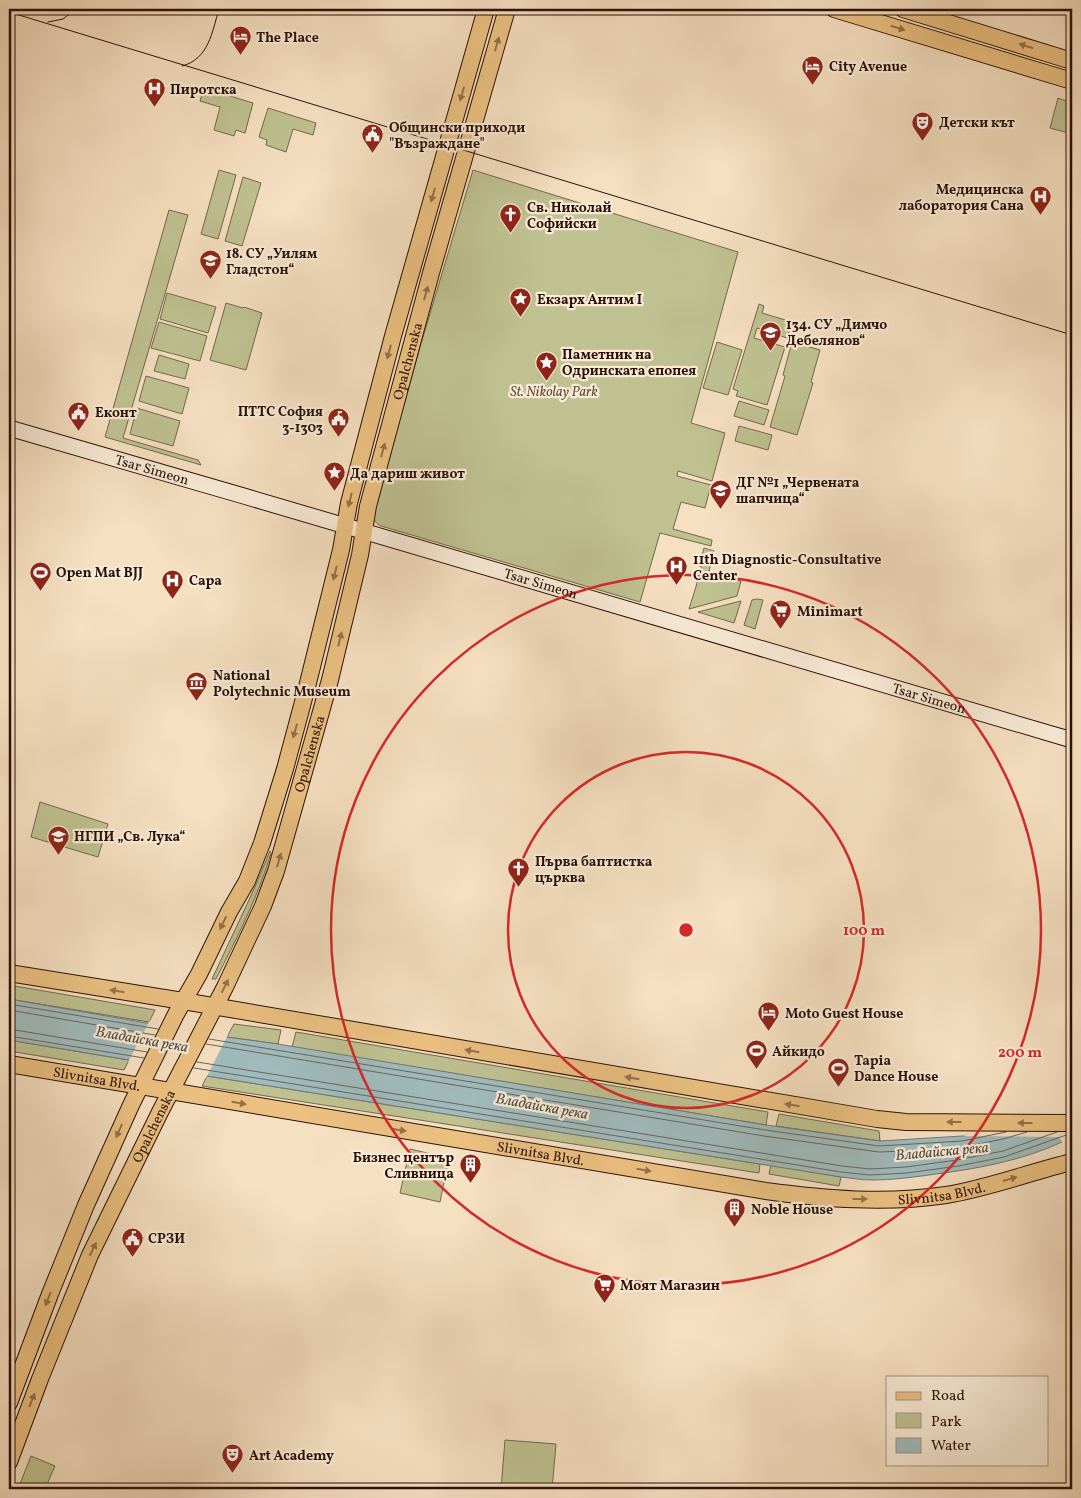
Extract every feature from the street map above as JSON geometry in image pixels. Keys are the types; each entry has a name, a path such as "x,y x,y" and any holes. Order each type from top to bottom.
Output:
{"main road":[{"name":"Opalchenska","path":"9,1402 86,1205 142,1080 249,876 262,843 299,717 341,550 349,503 411,270 486,9"},
{"name":"Opalchenska","path":"9,1462 90,1255 211,1013 262,906 276,870 330,680 359,560 368,506 507,9"},
{"path":"834,9 1072,80"},
{"path":"903,9 1072,60"},
{"path":"9,973 211,1013 877,1119 906,1122 1072,1123"},
{"name":"Slivnitsa Blvd.","path":"9,1064 142,1080 766,1191 834,1199 869,1200 946,1195 980,1188 1072,1162"}],"street":[{"name":"Tsar Simeon","path":"9,428 1072,740"}],"green space":[{"path":"204,88 253,103 245,133 236,130 234,136 214,130 220,107 200,101"},
{"path":"1058,98 1072,103 1072,134 1050,128"},
{"path":"268,108 316,123 313,135 293,129 286,152 266,145 267,140 259,137"},
{"path":"219,170 236,175 218,239 201,234"},
{"name":"St. Nikolay Park","path":"473,170 738,252 691,423 725,433 712,481 678,471 677,476 711,485 705,508 681,502 673,529 712,540 711,546 660,533 640,602 381,526 374,519 373,515 420,347"},
{"path":"243,177 261,183 242,246 225,241"},
{"path":"169,210 188,215 123,438 198,460 201,465 105,437"},
{"path":"167,293 216,307 208,333 160,319"},
{"path":"226,303 262,313 246,370 210,360"},
{"path":"759,304 764,306 762,313 792,322 787,338 757,328 754,338 785,347 767,405 736,396 738,391 733,389"},
{"path":"159,322 207,336 200,361 151,348"},
{"path":"717,342 742,350 728,395 703,388"},
{"path":"792,342 820,350 811,382 813,383 797,435 770,427 785,376 783,375"},
{"path":"159,355 189,364 185,379 154,371"},
{"path":"146,376 189,388 182,414 139,401"},
{"path":"739,401 769,410 764,425 734,416"},
{"path":"137,408 180,421 173,446 130,434"},
{"path":"739,426 772,435 768,450 735,441"},
{"path":"704,548 714,551 709,571 741,581 737,596 689,609 702,567 699,566"},
{"path":"752,600 763,600 755,629 744,625"},
{"path":"741,601 734,623 698,612"},
{"path":"40,802 108,824 98,857 31,837"},
{"path":"270,851 271,853 260,885 232,948 216,979 212,979 255,887"},
{"path":"9,985 155,1010 149,1022 9,999"},
{"path":"234,1024 281,1030 278,1044 227,1037"},
{"path":"296,1032 768,1112 766,1125 292,1047"},
{"path":"9,1040 129,1060 124,1070 9,1051"},
{"path":"207,1076 760,1164 759,1173 202,1086"},
{"path":"779,1114 879,1131 880,1141 776,1126"},
{"path":"410,1149 449,1158 440,1202 400,1193"},
{"path":"771,1165 841,1177 839,1186 769,1174"},
{"path":"505,1440 556,1444 552,1489 501,1489"},
{"path":"31,1456 55,1466 45,1489 18,1489"}],"water":[{"name":"Владайска река","path":"9,999 227,1037 766,1125 880,1141 962,1136 1000,1129 1072,1137 1023,1157 971,1169 887,1179 867,1180 841,1177 207,1076 129,1060 9,1040"}],"pier":[{"path":"150,1020 228,1035 206,1078 128,1062"},
{"path":"1072,1099 1072,1140 1064,1145 1059,1137 962,1136 1034,1115"}],"tram line":[{"path":"48,22 63,19 76,9"},
{"path":"182,66 191,62 204,51 219,9"},
{"path":"9,12 1072,335"}],"place":[{"name":"The Place","path":"240,56"},
{"name":"City Avenue","path":"813,85"},
{"name":"Пиротска","path":"154,108"},
{"name":"Детски кът","path":"923,141"},
{"name":"Общински приходи \"Възраждане\"","path":"373,154"},
{"name":"Медицинска лаборатория Сана","path":"1040,216"},
{"name":"Св. Николай Софийски","path":"511,234"},
{"name":"18. СУ „Уилям Гладстон“","path":"210,280"},
{"name":"Екзарх Антим I","path":"521,318"},
{"name":"134. СУ „Димчо Дебелянов“","path":"770,351"},
{"name":"Паметник на Одринската епопея","path":"546,381"},
{"name":"Еконт","path":"79,431"},
{"name":"ПТТС София 3-1303","path":"339,438"},
{"name":"Да дариш живот","path":"334,492"},
{"name":"ДГ №1 „Червената шапчица“","path":"720,509"},
{"name":"11th Diagnostic-Consultative Center","path":"677,586"},
{"name":"Open Mat BJJ","path":"40,591"},
{"name":"Сара","path":"173,599"},
{"name":"Minimart","path":"781,630"},
{"name":"National Polytechnic Museum","path":"197,702"},
{"name":"НГПИ „Св. Лука“","path":"58,855"},
{"name":"Първа баптистка църква","path":"519,888"},
{"name":"Moto Guest House","path":"769,1032"},
{"name":"Айкидо","path":"756,1070"},
{"name":"Tapia Dance House","path":"838,1087"},
{"name":"Бизнес център Сливница","path":"470,1184"},
{"name":"Noble House","path":"735,1228"},
{"name":"СРЗИ","path":"132,1257"},
{"name":"Моят Магазин","path":"604,1304"},
{"name":"Art Academy","path":"233,1474"}]}
